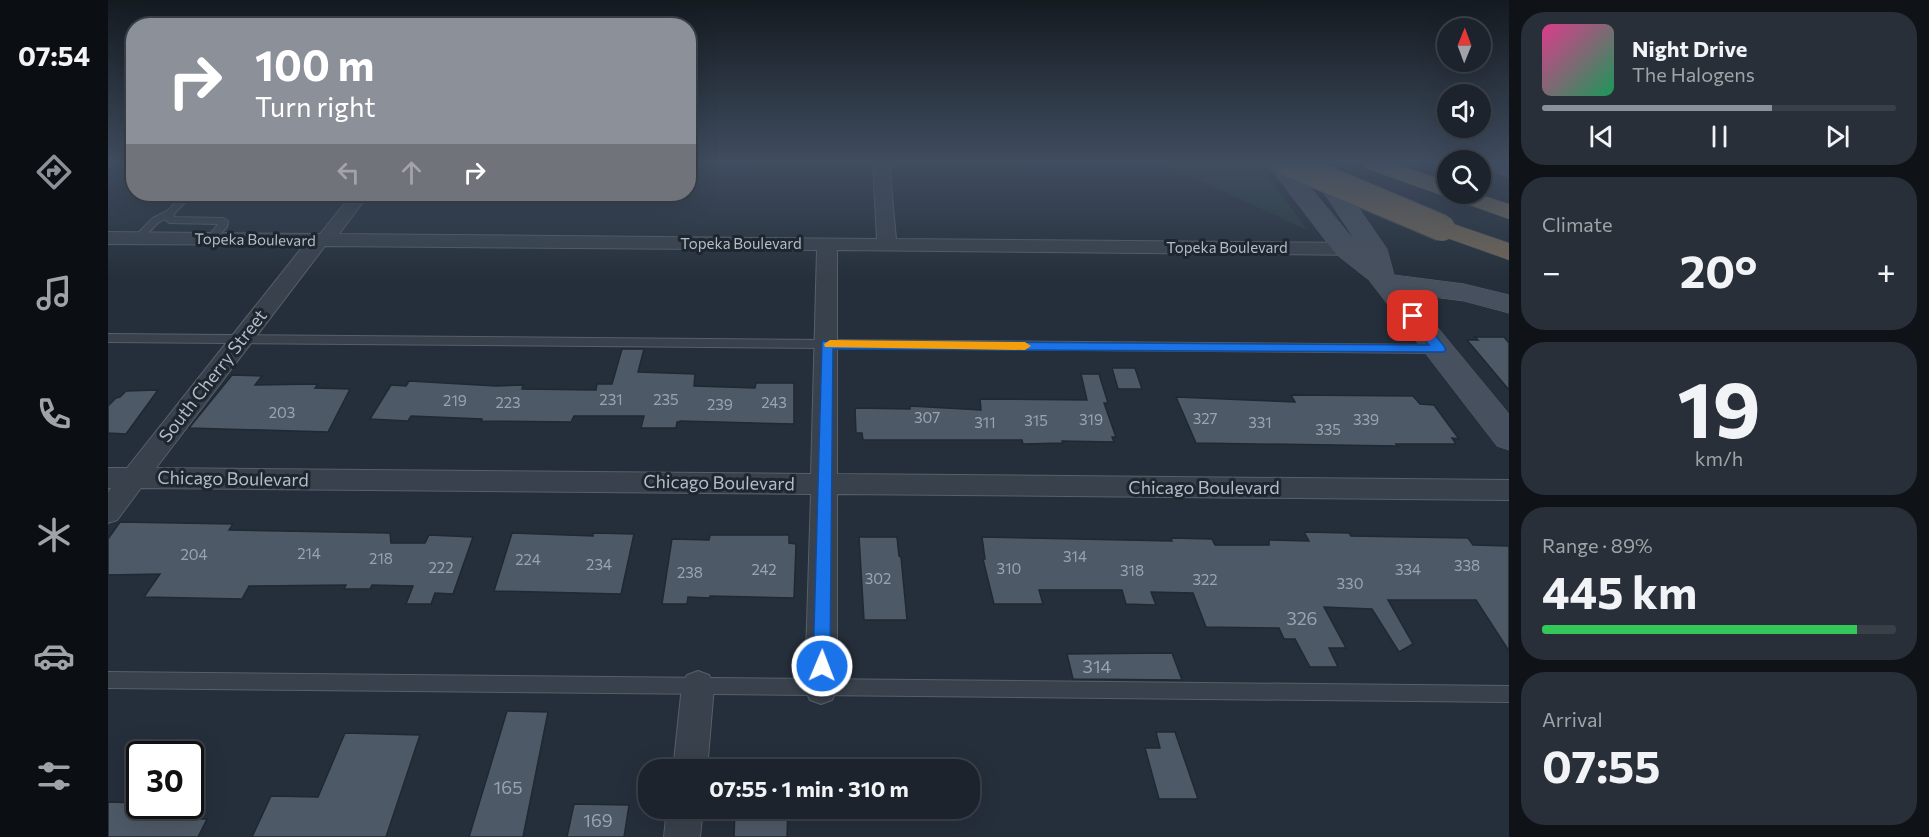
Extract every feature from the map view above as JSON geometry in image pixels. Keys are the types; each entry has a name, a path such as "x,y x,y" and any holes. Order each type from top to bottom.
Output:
{"highway":[{"path":"1381,202 1509,252"},
{"path":"1485,204 1508,212"}],"main road":[{"path":"1309,202 1345,248 1380,268 1441,288 1481,295 1509,304"},
{"path":"1342,202 1380,268 1439,349 1509,437"}],"street":[{"name":"South Cherry Street","path":"108,512 242,339 354,202"},
{"path":"884,202 887,245"},
{"name":"Topeka Boulevard","path":"108,238 1345,248"},
{"path":"821,688 827,245"},
{"name":"Chicago Boulevard","path":"108,478 1509,490"},
{"path":"691,759 698,686"},
{"path":"682,837 684,819"}],"lane":[{"path":"138,238 156,220 170,213 181,202"},
{"path":"170,213 170,220 223,221 222,227 211,239"},
{"path":"108,338 1439,349"},
{"path":"108,680 1509,694"}],"green space":[{"path":"1247,202 1287,202 1307,230"}],"building":[{"path":"1475,337 1504,337 1509,343 1509,390 1467,340 1478,340"},
{"path":"622,349 644,349 638,372 695,374 694,386 755,388 756,383 794,383 794,424 681,421 677,422 676,428 641,428 644,416 574,416 571,422 481,421 482,419 411,416 408,421 370,419 391,385 406,386 409,381 496,386 523,385 522,389 596,390 597,384 612,384"},
{"path":"1112,368 1135,368 1142,389 1118,389"},
{"path":"1081,374 1099,374 1108,403 1104,403 1116,437 1112,437 1114,442 1062,441 1063,443 1023,444 1022,440 863,440 862,433 856,433 855,408 910,409 910,406 981,410 980,399 1087,400"},
{"path":"232,375 262,376 255,385 318,384 315,388 350,389 328,432 189,428"},
{"path":"158,390 126,434 108,433 108,406 116,398 126,391"},
{"path":"1291,395 1413,396 1420,404 1434,405 1459,439 1452,438 1456,444 1396,444 1398,446 1196,443 1176,397 1295,402"},
{"path":"120,522 233,524 229,530 390,533 391,543 425,543 429,535 473,537 453,594 435,593 431,604 406,604 413,586 372,585 370,589 344,589 346,585 249,586 242,599 144,597 160,574 108,575 108,539"},
{"path":"1304,532 1349,533 1351,536 1468,538 1473,545 1509,546 1509,651 1476,600 1388,600 1413,644 1399,652 1372,609 1324,607 1346,648 1329,648 1338,667 1310,667 1295,639 1284,639 1279,628 1206,627 1193,593 1151,592 1156,605 1126,604 1122,590 1039,590 1043,604 994,604 983,559 985,559 982,537 1172,541 1171,538 1212,539 1215,545 1269,545 1269,540 1309,541"},
{"path":"512,533 593,536 593,533 634,534 621,594 494,591"},
{"path":"710,535 789,535 789,543 796,544 794,598 688,597 687,604 662,604 672,539 709,540"},
{"path":"859,537 897,537 907,620 864,620"},
{"path":"1172,653 1182,680 1073,679 1067,654"},
{"path":"507,711 548,712 523,837 469,837"},
{"path":"1156,732 1175,732 1198,799 1159,799 1145,748 1160,748"},
{"path":"345,733 420,735 386,837 252,837 271,796 318,797"},
{"path":"108,802 126,803 126,819 207,819 198,837 108,837"},
{"path":"574,804 629,805 624,837 567,837"},
{"path":"735,819 788,819 787,837 734,837"}],"slow traffic":[{"path":"830,344 1025,346"}],"route":[{"path":"822,666 826,344 1439,349 1413,316"}]}
